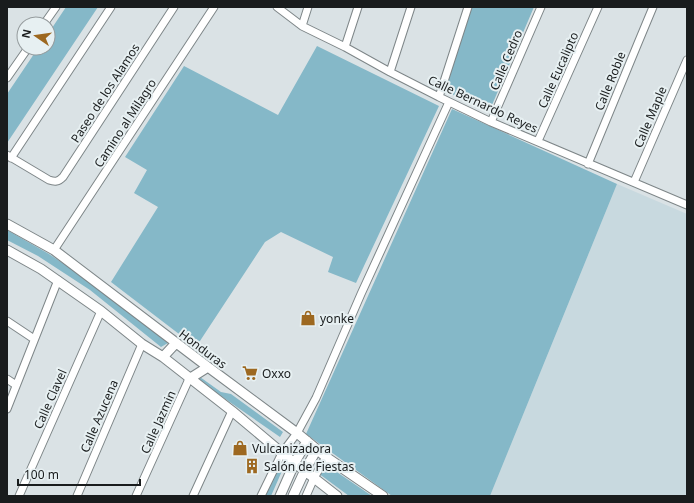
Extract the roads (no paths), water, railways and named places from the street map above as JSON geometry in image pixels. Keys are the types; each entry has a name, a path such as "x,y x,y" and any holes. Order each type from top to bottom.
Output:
{"street":[{"path":"50,16 56,7"},
{"path":"9,157 111,7"},
{"name":"Paseo de los Alamos","path":"9,157 54,182 59,181 64,177 174,7"},
{"name":"Camino al Milagro","path":"54,250 214,7"},
{"name":"Calle Bernardo Reyes","path":"277,7 302,26 449,102 588,164 687,205"},
{"path":"302,26 308,7"},
{"path":"345,47 358,7"},
{"path":"390,72 412,7"},
{"path":"439,97 468,7"},
{"name":"Calle Cedro","path":"491,122 541,7"},
{"name":"Calle Eucalipto","path":"538,141 598,7"},
{"name":"Calle Roble","path":"588,164 654,7"},
{"path":"7,78 22,56"},
{"name":"Calle Maple","path":"634,182 687,60"},
{"path":"261,496 282,453 297,433 316,398 361,294 449,102"},
{"name":"Honduras","path":"7,224 54,250 297,433 326,457 383,496"},
{"path":"7,250 58,280 101,311 142,344 232,411 336,496"},
{"path":"7,409 58,280"},
{"name":"Calle Clavel","path":"19,496 101,311"},
{"path":"7,321 34,339"},
{"path":"162,358 176,343"},
{"name":"Calle Azucena","path":"77,496 142,344"},
{"path":"189,379 208,367"},
{"path":"7,379 16,385"},
{"name":"Calle Jazmin","path":"136,496 189,379"},
{"path":"193,496 232,411"},
{"path":"280,496 295,462 307,441"},
{"path":"293,496 317,449"},
{"path":"306,496 326,457"}],"place":[{"name":"yonke","path":"308,318"},
{"name":"Oxxo","path":"250,373"},
{"name":"Vulcanizadora","path":"240,448"},
{"name":"Salón de Fiestas","path":"252,466"}]}
